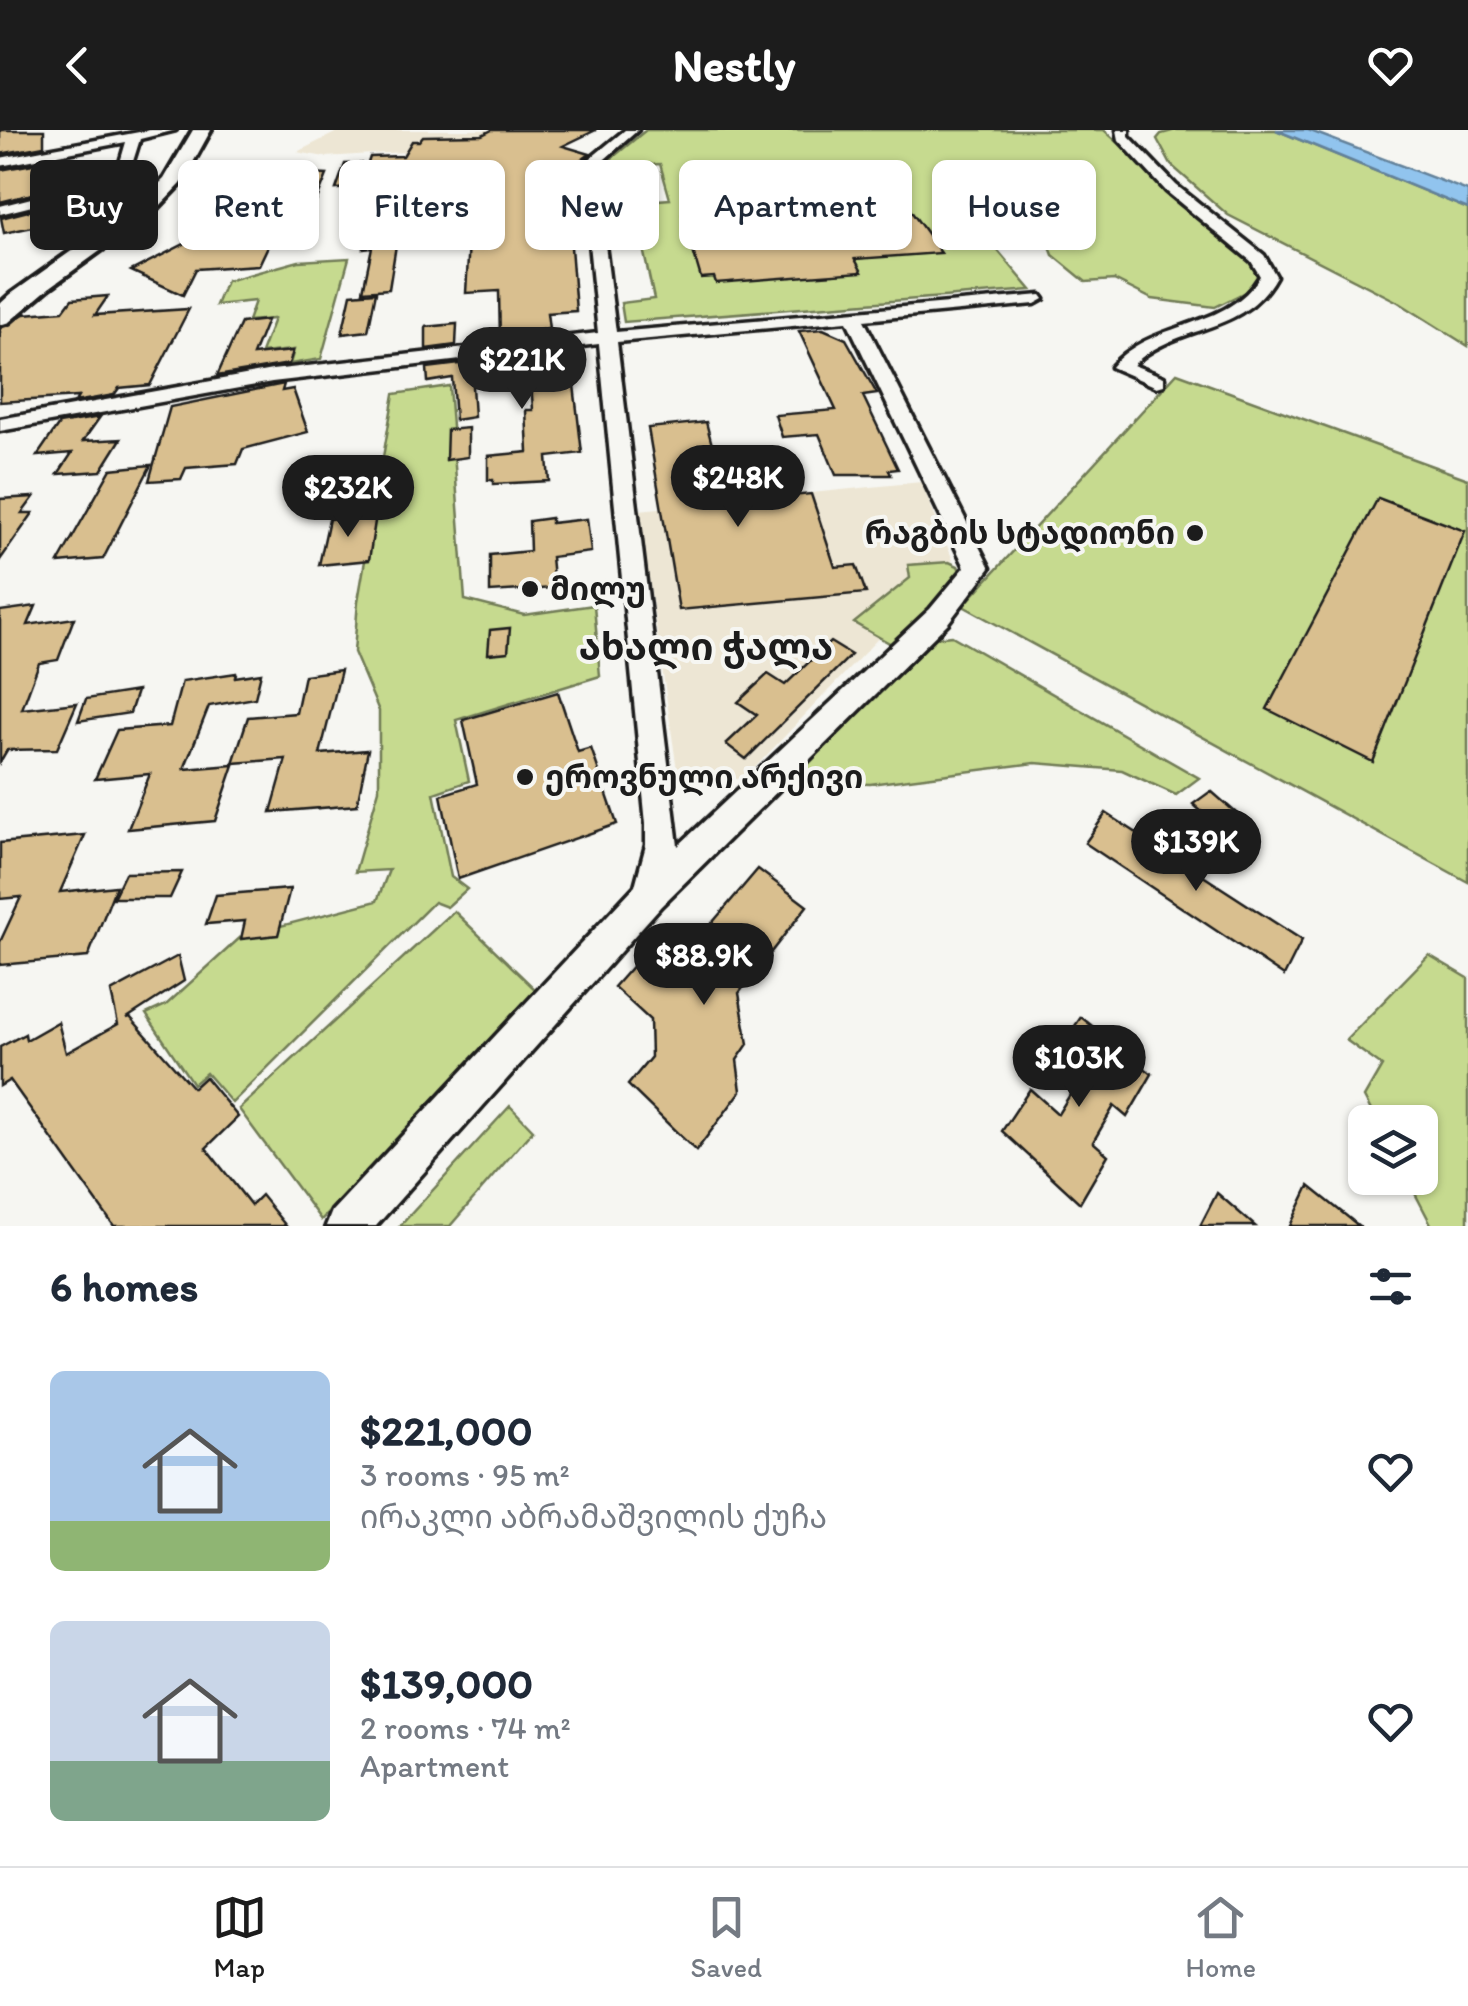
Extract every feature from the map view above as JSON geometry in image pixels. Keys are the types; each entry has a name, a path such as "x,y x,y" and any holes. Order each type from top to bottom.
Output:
{"street":[{"path":"0,162 170,130"},
{"path":"0,316 36,284 108,237 169,187 202,130"},
{"path":"632,130 591,164 589,172 604,338 662,824 662,845 650,895"},
{"path":"1122,130 1123,136 1171,188 1258,258 1268,276 1262,293 1230,314 1144,346 1120,368 1157,381"},
{"path":"0,210 95,186 125,168 134,138"},
{"path":"0,425 272,376 604,338 1035,299"},
{"path":"347,1226 650,895 938,616 978,568 854,317"},
{"path":"662,824 680,834 708,834 722,828"}],"shaded area":[{"path":"341,130 491,130 451,149 325,157 297,152"},
{"path":"921,482 953,560 743,780 677,770 639,510"}],"green space":[{"path":"646,130 1104,130 1255,264 1259,285 1215,307 1152,299 1114,280 1086,282 1051,250 1096,250 1096,160 932,160 932,250 997,250 1031,290 624,322 621,303 654,299 643,250 659,250 659,200 670,199 659,160 610,160"},
{"path":"1176,130 1276,130 1468,209 1468,346 1398,302 1228,215 1171,165 1157,139"},
{"path":"349,258 321,359 290,364 294,350 261,353 274,319 248,321 255,301 216,305 226,281 299,261"},
{"path":"1177,373 1468,479 1468,882 963,606"},
{"path":"449,386 465,600 524,615 594,605 600,676 456,720 469,781 434,793 451,877 467,889 447,907 434,902 232,1103 206,1073 193,1084 146,1014 166,1005 242,936 377,901 389,870 355,872 379,789 379,711 354,652 358,601 394,394"},
{"path":"949,562 958,566 964,580 893,645 854,623 910,578 908,565"},
{"path":"952,636 1199,778 1176,795 1122,770 1035,763 870,784 777,780 923,639"},
{"path":"454,911 538,992 321,1220 239,1109"},
{"path":"1429,955 1468,978 1468,1226 1432,1226 1416,1195 1438,1195 1438,1105 1368,1105 1364,1097 1382,1066 1346,1040"},
{"path":"510,1106 533,1130 450,1226 400,1226"}],"water":[{"path":"1276,130 1308,130 1468,191 1468,209"}],"building":[{"path":"0,130 44,130 44,146 0,154"},
{"path":"492,130 596,130 563,146 590,154 581,160 525,160 525,250 571,250 576,311 547,313 549,329 540,330 540,336 500,340 499,291 466,293 468,250 505,250 505,160 369,160 403,156 412,141 423,136 482,135"},
{"path":"30,165 30,195 0,202 0,170"},
{"path":"319,175 327,175 319,195"},
{"path":"30,211 30,228 4,233 1,218"},
{"path":"912,213 932,240 932,250 941,253 855,259 862,272 716,283 714,277 701,278 693,250 912,250"},
{"path":"178,247 266,250 259,265 196,269 183,295 131,271"},
{"path":"371,250 395,250 389,289 363,291"},
{"path":"376,292 368,331 342,334 351,294"},
{"path":"108,296 95,315 189,309 150,385 119,388 114,395 75,402 78,397 0,402 0,328 24,314 63,311 72,299"},
{"path":"267,320 253,355 293,351 289,364 217,376 241,323"},
{"path":"457,324 456,345 426,349 426,327"},
{"path":"823,329 846,339 877,394 863,396 898,469 889,470 891,475 836,475 819,434 782,437 775,415 836,410 799,331"},
{"path":"541,354 542,371 572,368 582,453 547,457 549,481 493,484 493,480 488,480 488,456 528,452 526,410 533,410 531,381 472,386 474,417 455,420 452,378 428,382 427,368"},
{"path":"284,384 282,391 293,389 308,432 243,449 237,464 186,468 181,479 149,481 170,407"},
{"path":"100,417 83,441 121,439 101,471 58,474 72,453 37,456 59,424"},
{"path":"706,422 717,464 759,460 771,498 811,494 835,567 856,565 866,593 679,610 648,428"},
{"path":"468,428 468,457 446,460 447,430"},
{"path":"151,465 103,559 58,563 111,469"},
{"path":"34,497 22,513 33,513 0,560 0,499"},
{"path":"1378,498 1465,531 1373,762 1267,709"},
{"path":"376,515 369,560 319,565 329,519"},
{"path":"551,518 551,523 587,519 591,552 551,557 554,588 490,592 490,555 530,551 529,521"},
{"path":"36,606 28,625 74,618 58,660 39,663 22,709 77,703 57,749 7,750 0,762 0,611"},
{"path":"510,628 508,652 488,654 490,630"},
{"path":"830,642 851,655 746,759 726,744 757,715 738,702 768,674 785,685"},
{"path":"341,670 320,754 368,750 357,805 271,812 286,759 233,763 248,717 296,713 304,675"},
{"path":"236,673 235,677 261,673 255,698 209,706 184,769 234,765 215,821 128,829 150,774 95,779 117,730 170,726 182,681"},
{"path":"137,691 130,713 78,721 86,699"},
{"path":"558,692 578,752 591,748 617,824 458,879 441,795 477,784 463,720"},
{"path":"1211,791 1243,819 1225,833 1193,804"},
{"path":"1106,813 1302,940 1284,976 1085,843"},
{"path":"85,835 60,892 116,886 88,957 0,965 0,942 21,897 0,899 0,843"},
{"path":"758,869 807,906 739,993 748,1044 737,1060 741,1091 696,1151 628,1085 651,1057 650,1020 614,987 660,935 684,956"},
{"path":"182,872 170,898 113,898 125,873"},
{"path":"290,889 278,935 241,939 245,921 206,924 216,895"},
{"path":"178,956 184,981 127,1018 193,1088 205,1077 238,1117 206,1148 251,1205 261,1195 286,1226 114,1226 10,1080 0,1086 0,1047 25,1034 26,1040 58,1022 66,1053 118,1024 111,992"},
{"path":"1081,1017 1152,1074 1127,1117 1114,1106 1093,1142 1108,1155 1080,1203 1002,1131 1030,1089 1058,1114 1081,1077 1055,1055"},
{"path":"1309,1186 1359,1226 1290,1226"},
{"path":"1217,1193 1255,1226 1200,1226"}],"place":[{"name":"რაგბის სტადიონი","path":"1195,533"},
{"name":"მილუ","path":"530,589"},
{"name":"ეროვნული არქივი","path":"525,777"}],"district":[{"name":"ახალი ჭალა","path":"706,647"}]}
